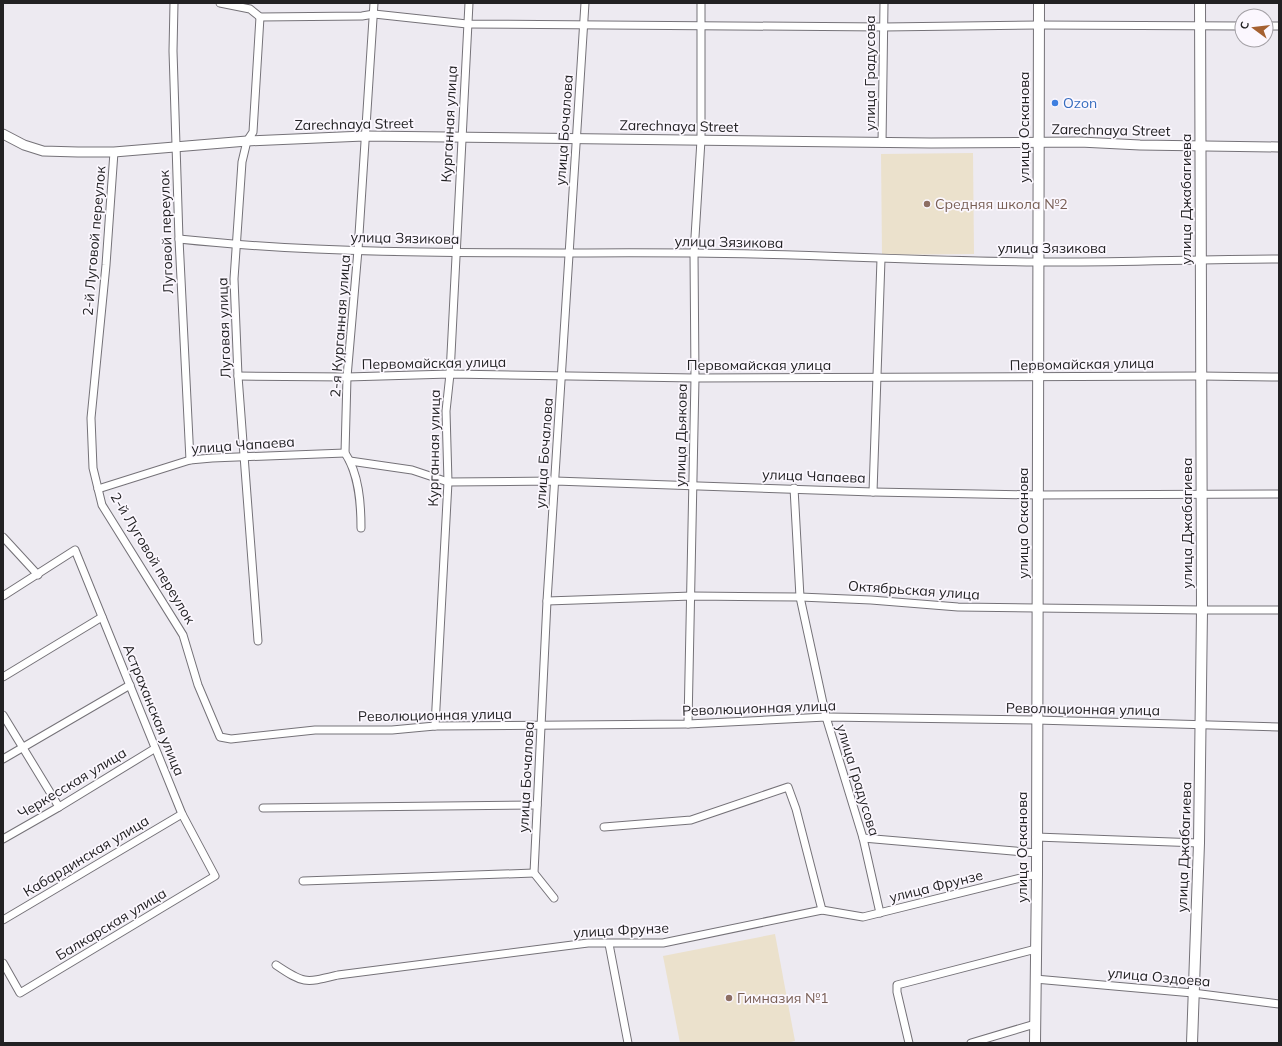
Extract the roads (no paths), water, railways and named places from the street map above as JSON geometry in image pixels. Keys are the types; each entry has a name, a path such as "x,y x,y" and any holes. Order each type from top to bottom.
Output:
{"main road":[{"name":"улица Осканова","path":"1035,1043 1037,874 1036,720 1039,3"},
{"name":"улица Джабагиева","path":"1192,1043 1192,993 1198,843 1202,610 1200,3"}],"street":[{"name":"Луговой переулок","path":"174,3 173,51 179,239 190,460"},
{"path":"220,3 250,9 260,17 362,16 374,14 467,24 884,27 1039,25 1234,26"},
{"name":"2-я Курганная улица","path":"345,453 348,377 374,3"},
{"name":"Курганная улица","path":"435,726 448,482 446,411 450,374 469,3"},
{"name":"улица Бочалова","path":"534,873 547,601 585,3"},
{"name":"улица Дьякова","path":"688,724 692,596 695,378 694,253 701,140 701,3"},
{"name":"улица Градусова","path":"882,143 884,3"},
{"name":"Луговая улица","path":"258,641 238,376 234,279 235,245 242,162 247,141 253,132 260,17"},
{"name":"Zarechnaya Street","path":"3,134 24,145 43,151 78,152 114,152 247,141 364,136 882,143 1038,142 1279,147"},
{"name":"2-й Луговой переулок","path":"114,152 106,265 91,418 93,468 102,505 183,634 198,685 220,737 231,739 240,737"},
{"name":"улица Зязикова","path":"179,239 235,245 456,252 569,254 694,253 1038,262 1279,259"},
{"path":"873,492 881,259"},
{"name":"Первомайская улица","path":"238,376 348,377 450,374 695,378 1279,377"},
{"path":"345,453 350,461 361,503 361,528"},
{"name":"улица Чапаева","path":"98,489 190,460 345,453"},
{"name":"улица Чапаева","path":"350,461 412,470 448,482 555,481 794,488 873,492 1037,495 1201,493 1279,494"},
{"name":"улица Градусова","path":"794,488 800,597 826,717 863,838 880,913"},
{"path":"3,537 38,575 3,596"},
{"name":"Астраханская улица","path":"38,575 75,550 130,685 154,749 182,814 215,876"},
{"name":"Октябрьская улица","path":"547,601 692,596 800,597 871,600 958,608 1279,610"},
{"path":"3,677 102,617"},
{"path":"3,759 130,685"},
{"path":"3,714 59,807"},
{"name":"Революционная улица","path":"240,737 315,730 392,730 435,726 688,724 826,717 1036,720 1279,727"},
{"name":"Черкесская улица","path":"3,839 154,749"},
{"path":"604,827 691,820 788,787 796,810 822,910"},
{"path":"263,808 538,805"},
{"name":"Кабардинская улица","path":"3,920 182,814"},
{"path":"1036,836 1198,843"},
{"name":"улица Фрунзе","path":"863,838 1036,853"},
{"path":"303,881 534,873 554,898"},
{"name":"улица Фрунзе","path":"276,965 296,978 311,982 338,975 588,943 663,943 822,910 863,917 1037,874"},
{"name":"Балкарская улица","path":"3,963 20,993 153,915 215,876"},
{"path":"609,944 628,1043"},
{"path":"909,1043 897,992 897,985 1036,948"},
{"name":"улица Оздоева","path":"1035,979 1192,993 1279,1004"},
{"path":"971,1043 1035,1024"}],"place":[{"name":"Ozon","path":"1055,103"},
{"name":"Средняя школа №2","path":"927,204"},
{"name":"Гимназия №1","path":"729,998"}]}
